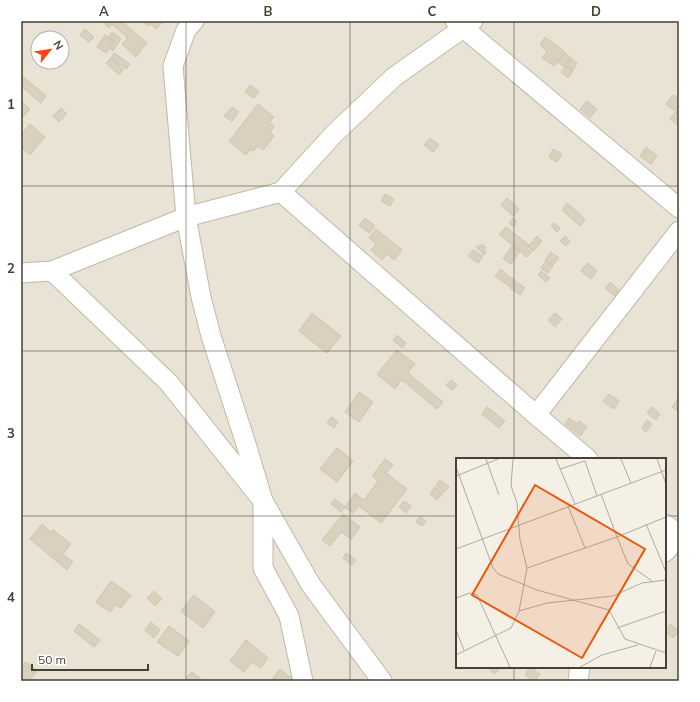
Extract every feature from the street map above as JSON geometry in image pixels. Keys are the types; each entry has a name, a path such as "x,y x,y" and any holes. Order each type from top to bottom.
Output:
{"street":[{"path":"194,21 186,30 173,66 182,185 186,217 201,297 211,336 263,501 263,568 289,616 303,681"},
{"path":"21,273 52,271 186,217 280,192 334,134 394,77 464,23 679,208"},
{"path":"280,192 587,458"},
{"path":"536,415 679,231"},
{"path":"52,271 168,383 263,501 311,585 382,681"},
{"path":"666,525 679,536 666,551"},
{"path":"578,681 580,668"}],"shaded area":[{"path":"21,21 679,21 679,681 21,681"}],"building":[{"path":"102,21 121,21 147,43 136,57 122,44 128,38 112,24 109,28"},
{"path":"141,21 163,21 157,29 150,24 148,26"},
{"path":"85,29 94,37 89,42 80,35"},
{"path":"112,32 121,39 113,51 104,44"},
{"path":"105,35 114,41 106,53 97,47"},
{"path":"545,37 565,52 554,66 542,58 547,51 540,45"},
{"path":"114,53 130,64 126,69 111,59"},
{"path":"565,53 571,58 564,67 558,62"},
{"path":"111,58 123,70 119,75 106,63"},
{"path":"571,59 577,63 573,70 567,66"},
{"path":"566,66 573,71 568,78 561,72"},
{"path":"22,76 46,96 41,103 21,86"},
{"path":"250,85 259,91 254,98 245,92"},
{"path":"673,95 679,99 679,105 675,111 666,104"},
{"path":"21,101 30,109 23,117 21,116"},
{"path":"587,101 597,109 590,118 580,109"},
{"path":"258,104 274,117 269,123 274,126 270,132 274,136 263,150 258,146 254,151 251,149 246,155 229,141"},
{"path":"232,107 239,112 232,121 224,116"},
{"path":"61,108 67,114 59,122 53,116"},
{"path":"676,111 679,113 679,126 670,119"},
{"path":"30,124 45,137 30,155 21,147 21,135"},
{"path":"430,138 439,145 433,152 424,145"},
{"path":"646,147 657,156 651,164 640,156"},
{"path":"553,149 562,154 557,162 549,157"},
{"path":"385,194 394,199 390,206 381,201"},
{"path":"507,198 519,209 513,216 501,205"},
{"path":"567,203 585,219 580,226 562,210"},
{"path":"365,218 375,226 369,233 359,225"},
{"path":"513,218 517,222 513,227 509,223"},
{"path":"554,223 560,228 557,232 551,226"},
{"path":"506,227 529,245 526,248 531,252 527,257 499,234"},
{"path":"376,229 402,250 394,260 387,254 382,260 371,250 376,244 369,238"},
{"path":"537,236 542,241 533,252 528,247"},
{"path":"565,236 570,241 566,246 560,241"},
{"path":"482,244 486,248 484,250 486,252 484,255 476,247"},
{"path":"512,246 520,251 511,264 503,259"},
{"path":"473,250 483,256 478,263 468,256"},
{"path":"551,252 559,258 553,265 545,260"},
{"path":"546,261 553,266 548,273 541,268"},
{"path":"587,263 597,271 591,279 581,271"},
{"path":"501,269 509,277 504,283 495,276"},
{"path":"541,271 550,278 546,282 538,275"},
{"path":"510,277 515,280 509,287 505,283"},
{"path":"515,281 525,288 520,295 510,288"},
{"path":"610,282 619,290 615,296 605,288"},
{"path":"312,313 341,336 327,353 299,331"},
{"path":"555,313 562,319 555,327 548,320"},
{"path":"397,335 406,343 402,348 393,340"},
{"path":"397,350 415,364 408,373 443,402 437,409 402,380 395,389 377,374"},
{"path":"451,380 457,385 452,390 446,385"},
{"path":"359,392 373,402 359,422 345,412"},
{"path":"609,394 619,401 614,409 603,401"},
{"path":"679,398 679,412 672,407"},
{"path":"487,407 505,421 499,428 482,414"},
{"path":"652,407 660,414 656,420 647,413"},
{"path":"331,417 338,422 334,428 327,423"},
{"path":"569,418 577,424 579,421 587,427 580,436 565,424"},
{"path":"647,420 652,424 646,432 642,428"},
{"path":"337,448 353,461 337,482 320,469"},
{"path":"385,459 393,465 386,473 407,489 381,523 359,506 353,513 345,507 355,493 364,500 378,481 372,476"},
{"path":"440,480 449,487 444,492 436,485"},
{"path":"435,487 443,493 437,500 430,494"},
{"path":"335,499 345,507 341,512 331,504"},
{"path":"404,501 411,506 406,513 399,507"},
{"path":"343,514 360,527 351,539 341,532 330,546 322,540"},
{"path":"420,516 426,521 422,526 416,522"},
{"path":"42,524 51,532 53,530 71,544 63,554 73,562 67,570 30,539"},
{"path":"346,553 356,560 352,565 343,558"},
{"path":"111,581 131,595 121,608 116,605 110,612 96,602"},
{"path":"154,591 162,599 155,606 147,598"},
{"path":"194,595 215,612 203,628 181,611"},
{"path":"151,622 160,630 154,638 145,630"},
{"path":"79,624 100,640 94,647 74,631"},
{"path":"670,624 679,631 673,638 666,633"},
{"path":"169,626 189,641 178,656 157,642"},
{"path":"246,640 268,658 261,668 252,662 244,672 230,661"},
{"path":"26,662 37,671 29,681 21,681 21,668"},
{"path":"489,668 500,669 494,674"},
{"path":"529,668 540,674 535,681 525,675"},
{"path":"280,669 295,681 271,681"},
{"path":"192,672 203,681 190,681 186,678"}]}
